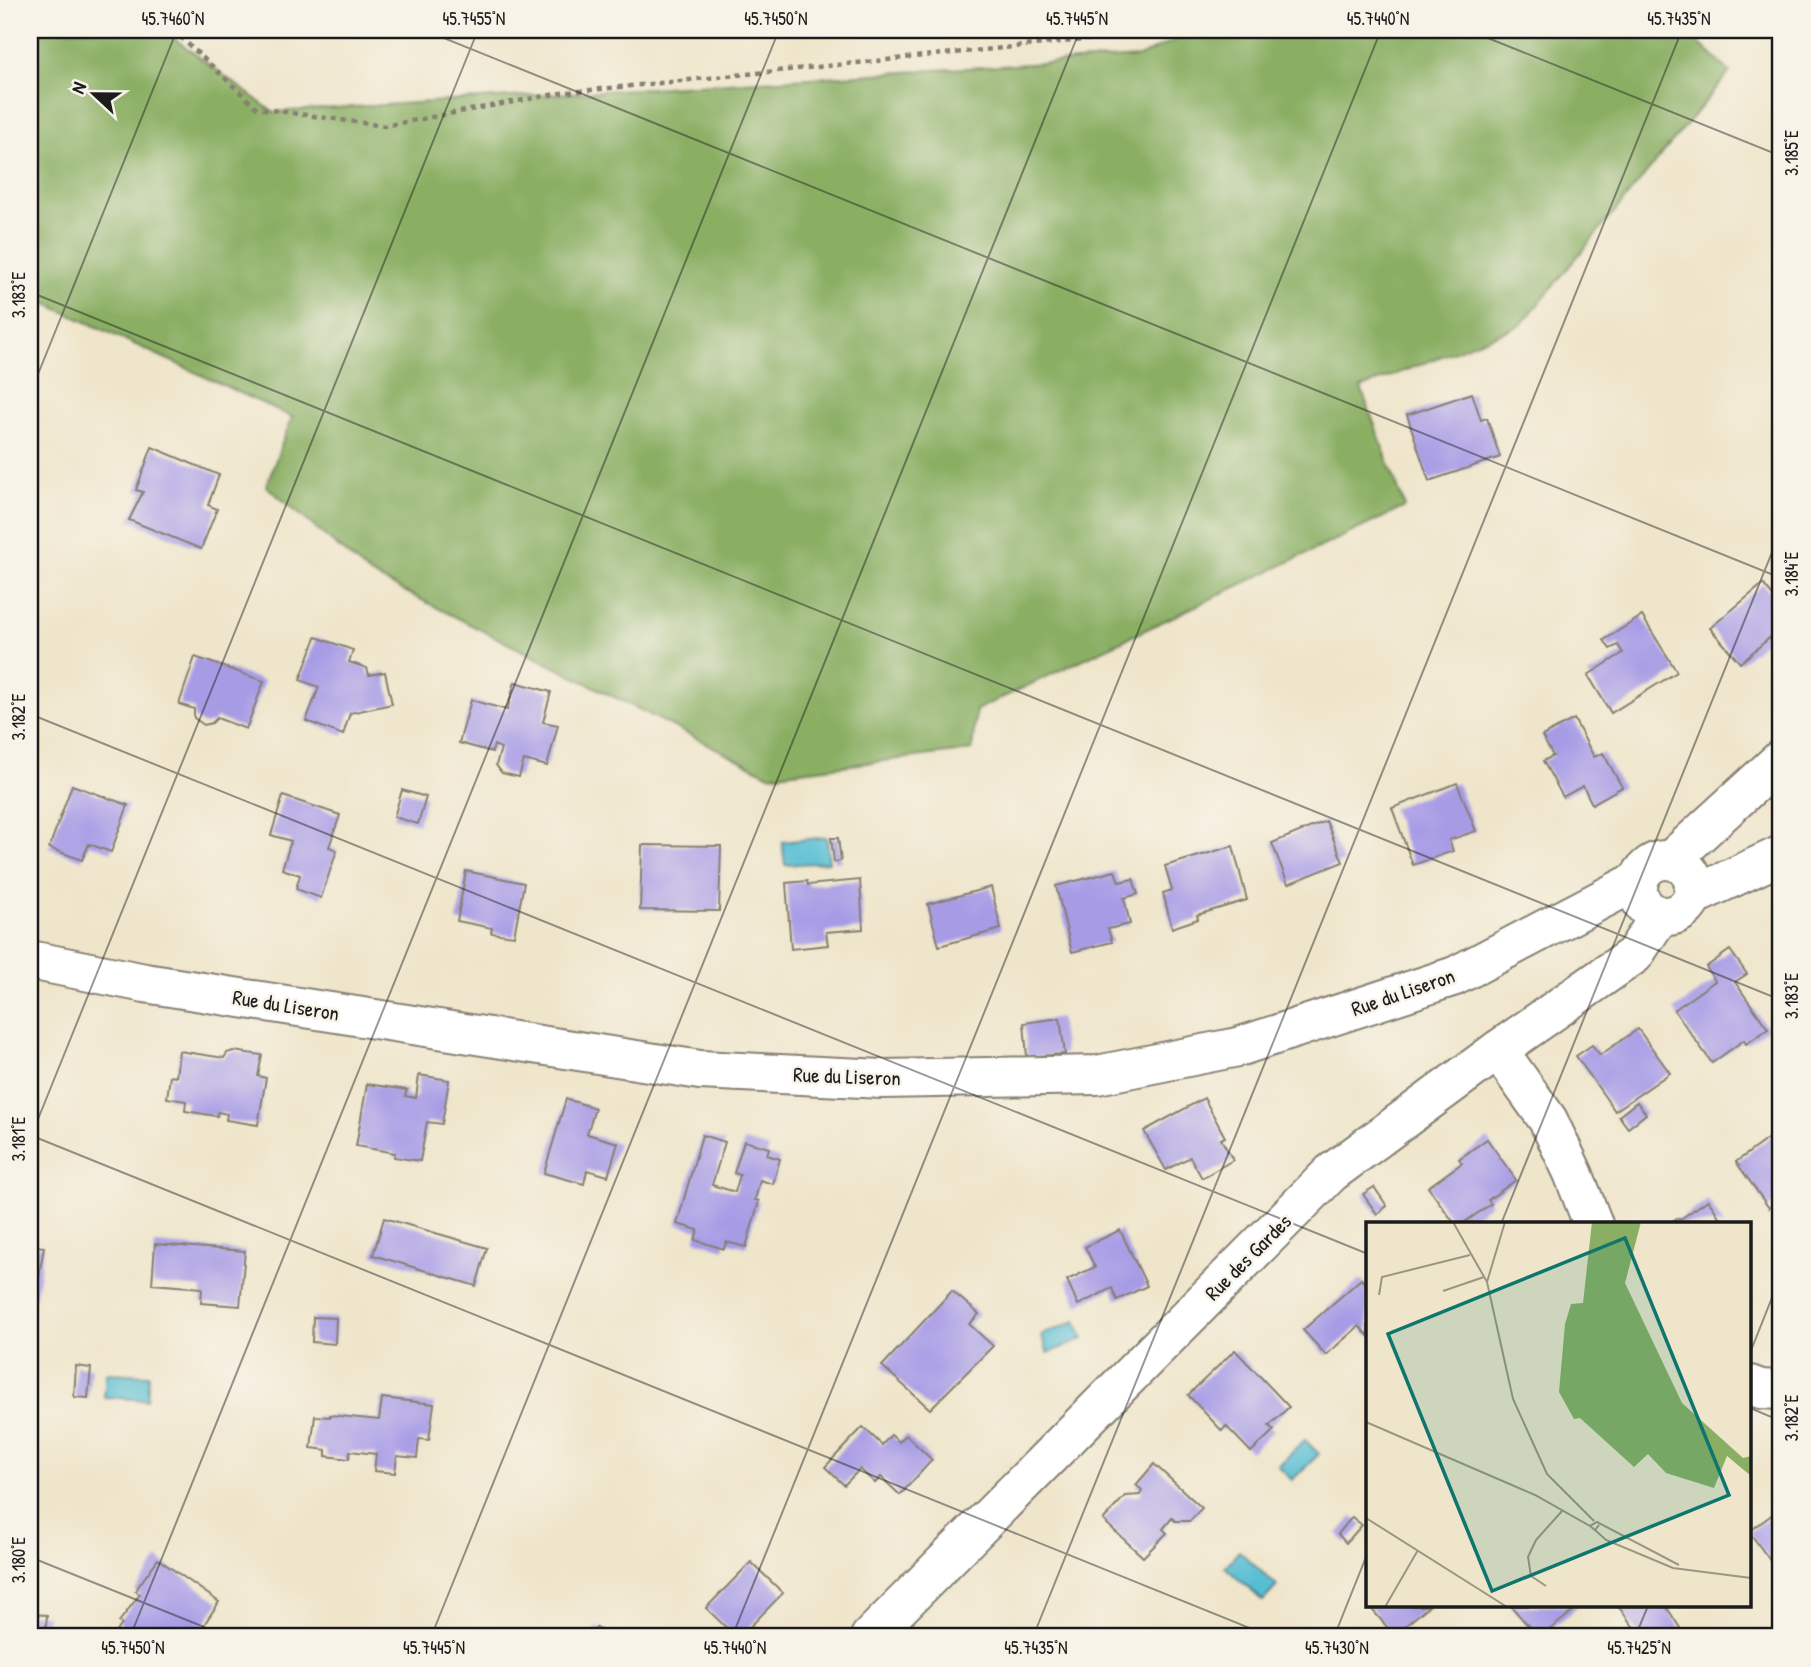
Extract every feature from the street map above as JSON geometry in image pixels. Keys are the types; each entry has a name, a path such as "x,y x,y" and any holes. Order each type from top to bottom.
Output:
{"street":[{"path":"1781,759 1672,859 1650,863 1637,881 1640,904 1659,917 1682,914 1695,895 1781,855"},
{"path":"1672,859 1691,872 1695,895"},
{"name":"Rue du Liseron","path":"30,960 145,983 700,1070 883,1079 1097,1075 1238,1047 1455,976 1637,881"},
{"name":"Rue des Gardes","path":"870,1637 1331,1173 1498,1050 1634,955 1659,917"},
{"path":"1498,1050 1548,1120 1592,1222"},
{"path":"1752,1386 1781,1390"}],"path":[{"path":"173,30 257,108 384,125 561,93 1141,34 1152,30"}],"green space":[{"path":"30,30 163,30 273,112 1139,57 1196,30 1685,30 1730,72 1521,325 1361,388 1405,507 976,710 972,750 769,775 370,574 266,486 292,417 30,296"}],"water":[{"path":"827,837 829,862 785,865 782,842"},
{"path":"1076,1321 1083,1339 1048,1353 1041,1335"},
{"path":"106,1373 149,1375 147,1400 104,1397"},
{"path":"1305,1440 1319,1454 1292,1480 1278,1466"},
{"path":"1239,1551 1277,1586 1263,1601 1225,1567"}],"building":[{"path":"1472,393 1481,420 1487,418 1500,457 1429,481 1407,415"},
{"path":"152,447 219,475 208,505 217,509 201,549 129,520 143,492 136,490"},
{"path":"1763,584 1781,606 1781,628 1740,663 1710,628"},
{"path":"1642,616 1677,672 1611,713 1588,675 1623,653 1618,645 1610,649 1604,640"},
{"path":"316,637 353,650 349,662 367,668 369,675 385,672 392,704 350,713 343,735 306,721 319,687 300,680"},
{"path":"195,657 264,681 246,729 217,718 204,725 194,718 194,709 179,704"},
{"path":"515,682 551,692 543,722 558,725 547,766 524,760 519,777 502,773 496,765 501,748 494,745 492,752 459,743 471,700 507,710"},
{"path":"1574,719 1594,757 1603,753 1622,787 1592,804 1583,786 1563,797 1543,761 1553,756 1542,736"},
{"path":"1457,783 1476,831 1449,840 1453,851 1413,865 1392,808"},
{"path":"72,785 128,805 111,852 89,844 82,860 49,848"},
{"path":"402,790 426,797 418,824 394,817"},
{"path":"283,796 340,815 329,847 337,850 321,898 296,889 300,875 282,869 291,841 271,835"},
{"path":"1326,821 1343,862 1288,884 1272,843"},
{"path":"831,838 838,838 841,861 834,862"},
{"path":"642,845 721,846 719,911 640,910"},
{"path":"1233,846 1247,900 1197,915 1198,919 1172,928 1163,893 1172,890 1165,866"},
{"path":"466,871 524,883 514,936 491,933 492,928 457,921"},
{"path":"1115,871 1119,882 1133,879 1138,894 1124,898 1130,924 1108,929 1112,942 1072,952 1056,886"},
{"path":"860,880 863,929 826,932 828,945 791,949 786,883 807,881 808,885"},
{"path":"991,887 1001,929 939,946 928,904"},
{"path":"1730,950 1747,974 1735,982 1768,1029 1746,1044 1744,1040 1712,1063 1674,1010 1715,981 1706,967"},
{"path":"1060,1018 1065,1054 1027,1057 1024,1023"},
{"path":"1638,1029 1670,1073 1615,1111 1576,1056 1592,1045 1600,1055"},
{"path":"179,1051 224,1058 227,1053 233,1051 262,1055 258,1076 266,1078 258,1125 226,1120 227,1114 218,1112 217,1116 185,1111 186,1101 167,1098 170,1076 176,1077"},
{"path":"419,1075 449,1080 442,1124 427,1122 420,1161 356,1146 367,1084 407,1090 405,1096 416,1098"},
{"path":"1204,1098 1225,1137 1221,1139 1233,1160 1202,1178 1190,1157 1166,1170 1144,1131"},
{"path":"566,1099 595,1108 587,1134 618,1143 608,1176 587,1170 584,1184 544,1173"},
{"path":"1637,1102 1646,1114 1628,1128 1619,1116"},
{"path":"1781,1129 1781,1199 1769,1208 1736,1162"},
{"path":"702,1135 725,1142 712,1185 735,1192 740,1175 734,1173 744,1141 769,1148 767,1155 780,1159 773,1184 760,1180 755,1200 759,1201 746,1247 726,1242 724,1249 695,1240 698,1230 677,1224"},
{"path":"1487,1139 1516,1180 1488,1200 1491,1204 1465,1222 1454,1222 1428,1187 1462,1163 1459,1159"},
{"path":"1374,1187 1387,1206 1377,1214 1363,1194"},
{"path":"1708,1200 1723,1222 1671,1222 1677,1218 1679,1220"},
{"path":"384,1218 487,1248 476,1286 373,1255"},
{"path":"1120,1230 1147,1286 1117,1300 1112,1288 1078,1305 1067,1280 1095,1267 1085,1247"},
{"path":"155,1244 245,1251 240,1306 201,1303 202,1288 152,1284"},
{"path":"30,1245 44,1247 35,1300 30,1299"},
{"path":"1361,1279 1366,1285 1366,1334 1359,1326 1326,1355 1303,1330"},
{"path":"952,1291 979,1314 969,1324 993,1346 930,1409 882,1366"},
{"path":"313,1317 336,1318 335,1344 312,1342"},
{"path":"1235,1350 1289,1407 1269,1426 1274,1430 1251,1452 1226,1426 1222,1431 1188,1395"},
{"path":"76,1366 91,1368 88,1398 74,1397"},
{"path":"382,1398 434,1404 429,1440 419,1439 417,1458 397,1456 395,1473 374,1471 376,1454 350,1451 349,1459 326,1456 326,1450 311,1448 315,1416 379,1420"},
{"path":"863,1427 882,1445 891,1435 899,1442 906,1435 932,1460 900,1495 881,1477 875,1483 860,1469 844,1485 825,1467"},
{"path":"1154,1464 1202,1508 1190,1521 1175,1521 1172,1518 1163,1529 1167,1533 1143,1557 1103,1520 1125,1496 1140,1495 1142,1490 1136,1485"},
{"path":"1781,1508 1781,1572 1752,1536 1752,1530"},
{"path":"1352,1517 1362,1525 1346,1543 1338,1534"},
{"path":"158,1559 219,1602 197,1635 191,1631 186,1637 115,1637 122,1624 119,1622 140,1594 135,1591"},
{"path":"751,1562 783,1593 740,1637 736,1637 706,1608"},
{"path":"1371,1608 1427,1608 1394,1635"},
{"path":"1513,1608 1577,1608 1541,1637 1538,1637"},
{"path":"1619,1608 1667,1608 1680,1628 1667,1637 1641,1637"},
{"path":"30,1614 47,1615 45,1637 30,1637"},
{"path":"597,1627 609,1637 588,1637"}]}
